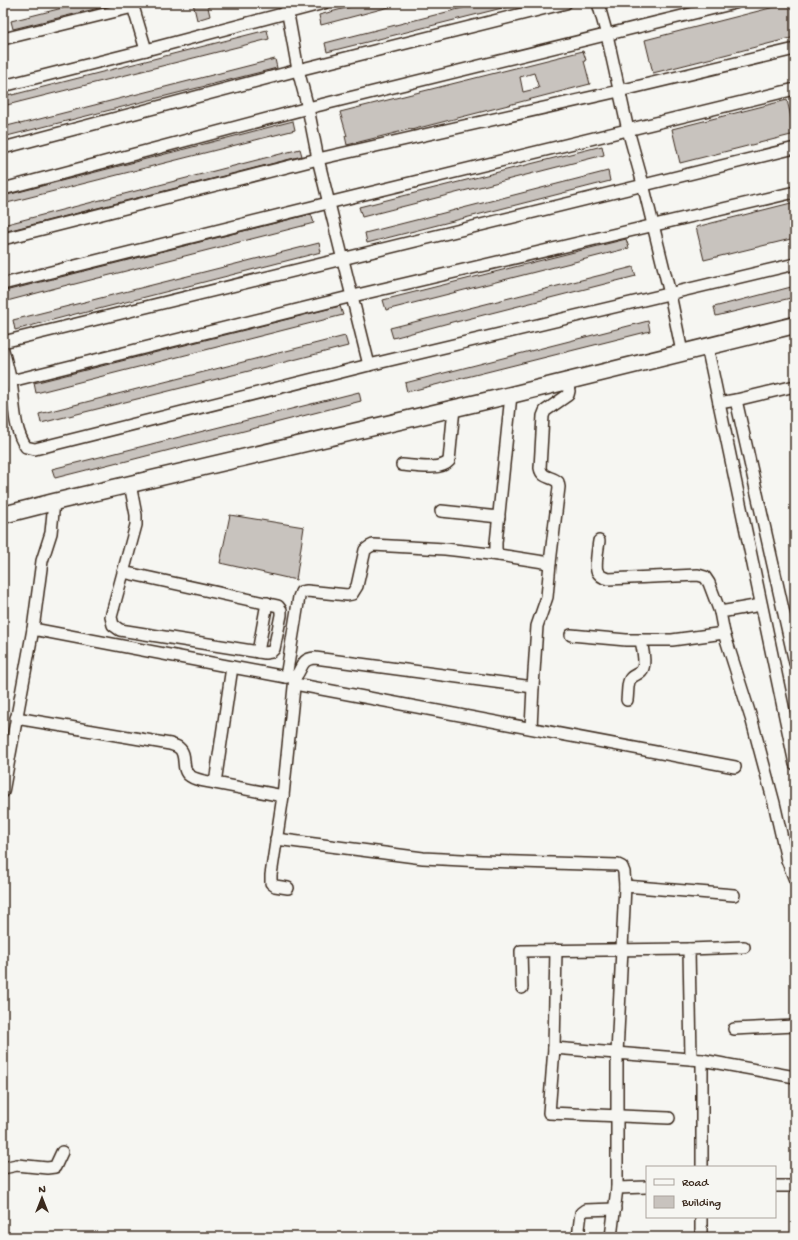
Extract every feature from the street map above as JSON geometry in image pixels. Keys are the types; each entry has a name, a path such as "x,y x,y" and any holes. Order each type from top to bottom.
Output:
{"street":[{"path":"3,86 146,50 287,7 324,3"},
{"path":"3,148 298,70 566,3"},
{"path":"598,3 608,35 628,130 670,294 682,352"},
{"path":"3,189 308,108 735,3"},
{"path":"3,39 132,5 146,50"},
{"path":"287,7 298,70 308,108 328,203 353,296 369,365"},
{"path":"3,239 318,159 619,91 795,48"},
{"path":"3,284 795,89"},
{"path":"3,342 795,148"},
{"path":"11,381 353,296 795,192"},
{"path":"3,350 11,381 21,440 26,447 35,449 369,365 795,264"},
{"path":"3,515 510,395 795,325"},
{"path":"707,346 795,764"},
{"path":"531,728 537,626 547,597 559,488 556,480 544,476 541,473 540,468 544,416 545,411 568,395 569,391 566,381"},
{"path":"718,403 795,386"},
{"path":"500,555 496,550 496,543 510,395"},
{"path":"736,400 795,663"},
{"path":"402,466 439,467 446,465 449,461 454,408"},
{"path":"123,572 278,606 281,610 281,615 274,649 265,654 120,630 113,625 111,617 123,572 136,525 136,514 130,484"},
{"path":"3,792 32,629 42,561 51,533 54,502"},
{"path":"441,510 499,517"},
{"path":"599,540 597,566 598,572 602,577 608,579 698,575 705,577 709,583 720,612 724,633 752,721 774,803 787,860 795,880"},
{"path":"288,888 275,886 271,883 282,796 299,597 302,592 352,594 357,586 365,550 373,545 445,549 500,555 507,558 550,563"},
{"path":"258,652 267,603"},
{"path":"720,612 761,605"},
{"path":"32,629 232,667 531,728 735,767"},
{"path":"571,636 641,640 684,640 724,633"},
{"path":"628,700 629,682 631,678 641,672 643,668 644,662 641,640"},
{"path":"292,679 300,671 303,663 308,659 315,658 533,687"},
{"path":"215,783 232,667"},
{"path":"16,718 170,744 179,748 183,754 185,771 189,776 215,783 282,796"},
{"path":"276,839 423,858 618,865 622,867 625,886 617,1054 617,1188 611,1237"},
{"path":"625,886 734,895"},
{"path":"522,988 521,951 744,947"},
{"path":"689,949 702,1166"},
{"path":"556,950 554,1048 549,1113 669,1118"},
{"path":"734,1029 795,1026"},
{"path":"554,1048 696,1060 795,1076"},
{"path":"3,1168 17,1165 47,1168 54,1166 62,1152"},
{"path":"776,1186 795,1186"},
{"path":"617,1188 646,1187"},
{"path":"578,1237 581,1213 585,1210 615,1209"},
{"path":"701,1218 701,1237"}],"building":[{"path":"82,3 110,3 111,5 13,29 11,21"},
{"path":"193,3 207,3 210,16 197,20"},
{"path":"365,3 393,3 393,6 321,25 319,15"},
{"path":"482,3 510,3 510,6 327,52 325,43"},
{"path":"795,3 795,37 653,73 645,40"},
{"path":"267,30 269,39 3,106 3,96 12,95"},
{"path":"583,51 590,84 347,145 345,136 347,136 340,112","holes":["534,73 539,88 523,92 520,77"]},
{"path":"275,59 277,68 3,137 3,127 20,124"},
{"path":"787,100 795,134 680,163 672,129"},
{"path":"293,121 295,130 3,204 3,196"},
{"path":"602,146 604,155 362,217 359,207"},
{"path":"300,149 302,156 3,232 3,225"},
{"path":"608,171 610,181 367,243 365,233"},
{"path":"795,202 795,238 704,260 696,227"},
{"path":"311,214 314,223 7,301 5,291"},
{"path":"626,239 629,248 386,310 383,300"},
{"path":"319,243 321,252 15,330 13,320"},
{"path":"633,267 636,276 393,338 390,328"},
{"path":"795,286 795,297 716,316 714,307"},
{"path":"340,306 343,315 36,393 34,383"},
{"path":"648,321 650,331 407,392 405,383"},
{"path":"345,336 348,346 41,423 39,414"},
{"path":"359,392 361,401 119,463 118,462 55,478 52,469"},
{"path":"230,515 304,527 296,580 220,563"}]}
